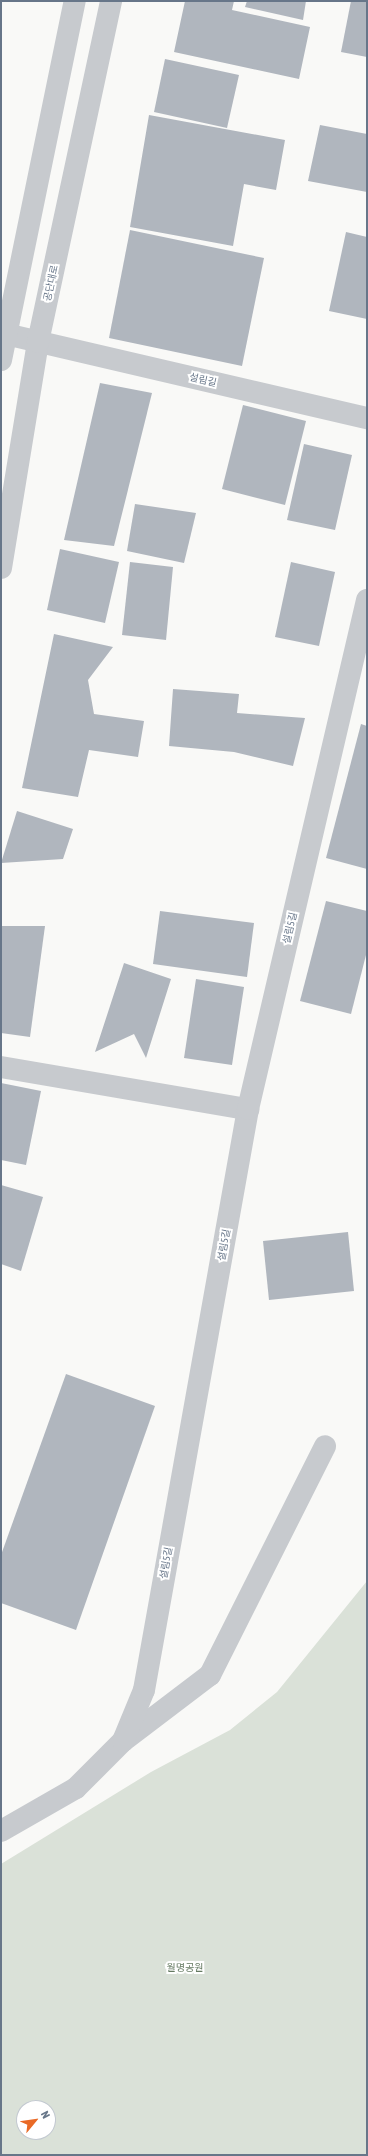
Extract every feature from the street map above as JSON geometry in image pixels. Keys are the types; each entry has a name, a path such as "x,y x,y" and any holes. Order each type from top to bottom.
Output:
{"street":[{"path":"1,360 4,334 75,1"},
{"name":"공단대로","path":"1,568 38,342 111,1"},
{"name":"설림길","path":"4,334 367,418"},
{"name":"설림5길","path":"1,1830 76,1788 123,1741 144,1690 248,1108 367,600"},
{"path":"1,1067 248,1108"},
{"path":"123,1741 210,1675 325,1446"}],"green space":[{"name":"월명공원","path":"367,1581 367,2155 1,2155 1,1864 151,1772 230,1730 277,1692"}],"building":[{"path":"185,1 234,1 232,10 310,27 299,79 174,52"},
{"path":"247,1 306,1 303,20 245,7"},
{"path":"351,1 367,1 367,57 341,52"},
{"path":"165,59 239,75 227,128 154,112"},
{"path":"149,115 285,140 276,190 244,184 233,246 130,227"},
{"path":"320,125 367,134 367,192 308,181"},
{"path":"130,230 264,258 242,366 109,338"},
{"path":"346,232 367,237 367,319 329,311"},
{"path":"100,383 152,393 114,546 64,540"},
{"path":"243,405 306,421 285,505 222,489"},
{"path":"304,444 352,455 335,530 287,520"},
{"path":"135,504 196,513 184,563 127,551"},
{"path":"60,549 119,562 105,623 47,610"},
{"path":"130,562 173,567 166,640 122,635"},
{"path":"291,562 335,572 319,646 275,637"},
{"path":"54,634 113,647 88,680 94,714 144,721 138,757 89,750 78,797 22,788"},
{"path":"173,689 239,694 237,713 305,718 293,766 234,752 169,746"},
{"path":"361,724 367,726 367,869 326,858"},
{"path":"17,811 73,829 63,859 1,863"},
{"path":"326,901 367,911 367,951 351,1014 300,1001"},
{"path":"160,911 254,923 247,977 153,964"},
{"path":"1,926 45,926 30,1037 1,1033"},
{"path":"124,963 171,979 146,1058 134,1034 95,1052"},
{"path":"196,979 244,987 232,1065 184,1058"},
{"path":"1,1083 41,1091 26,1165 1,1160"},
{"path":"1,1185 43,1197 21,1271 1,1264"},
{"path":"348,1232 354,1291 269,1300 263,1241"},
{"path":"66,1374 155,1406 76,1630 1,1603 1,1555"}]}
